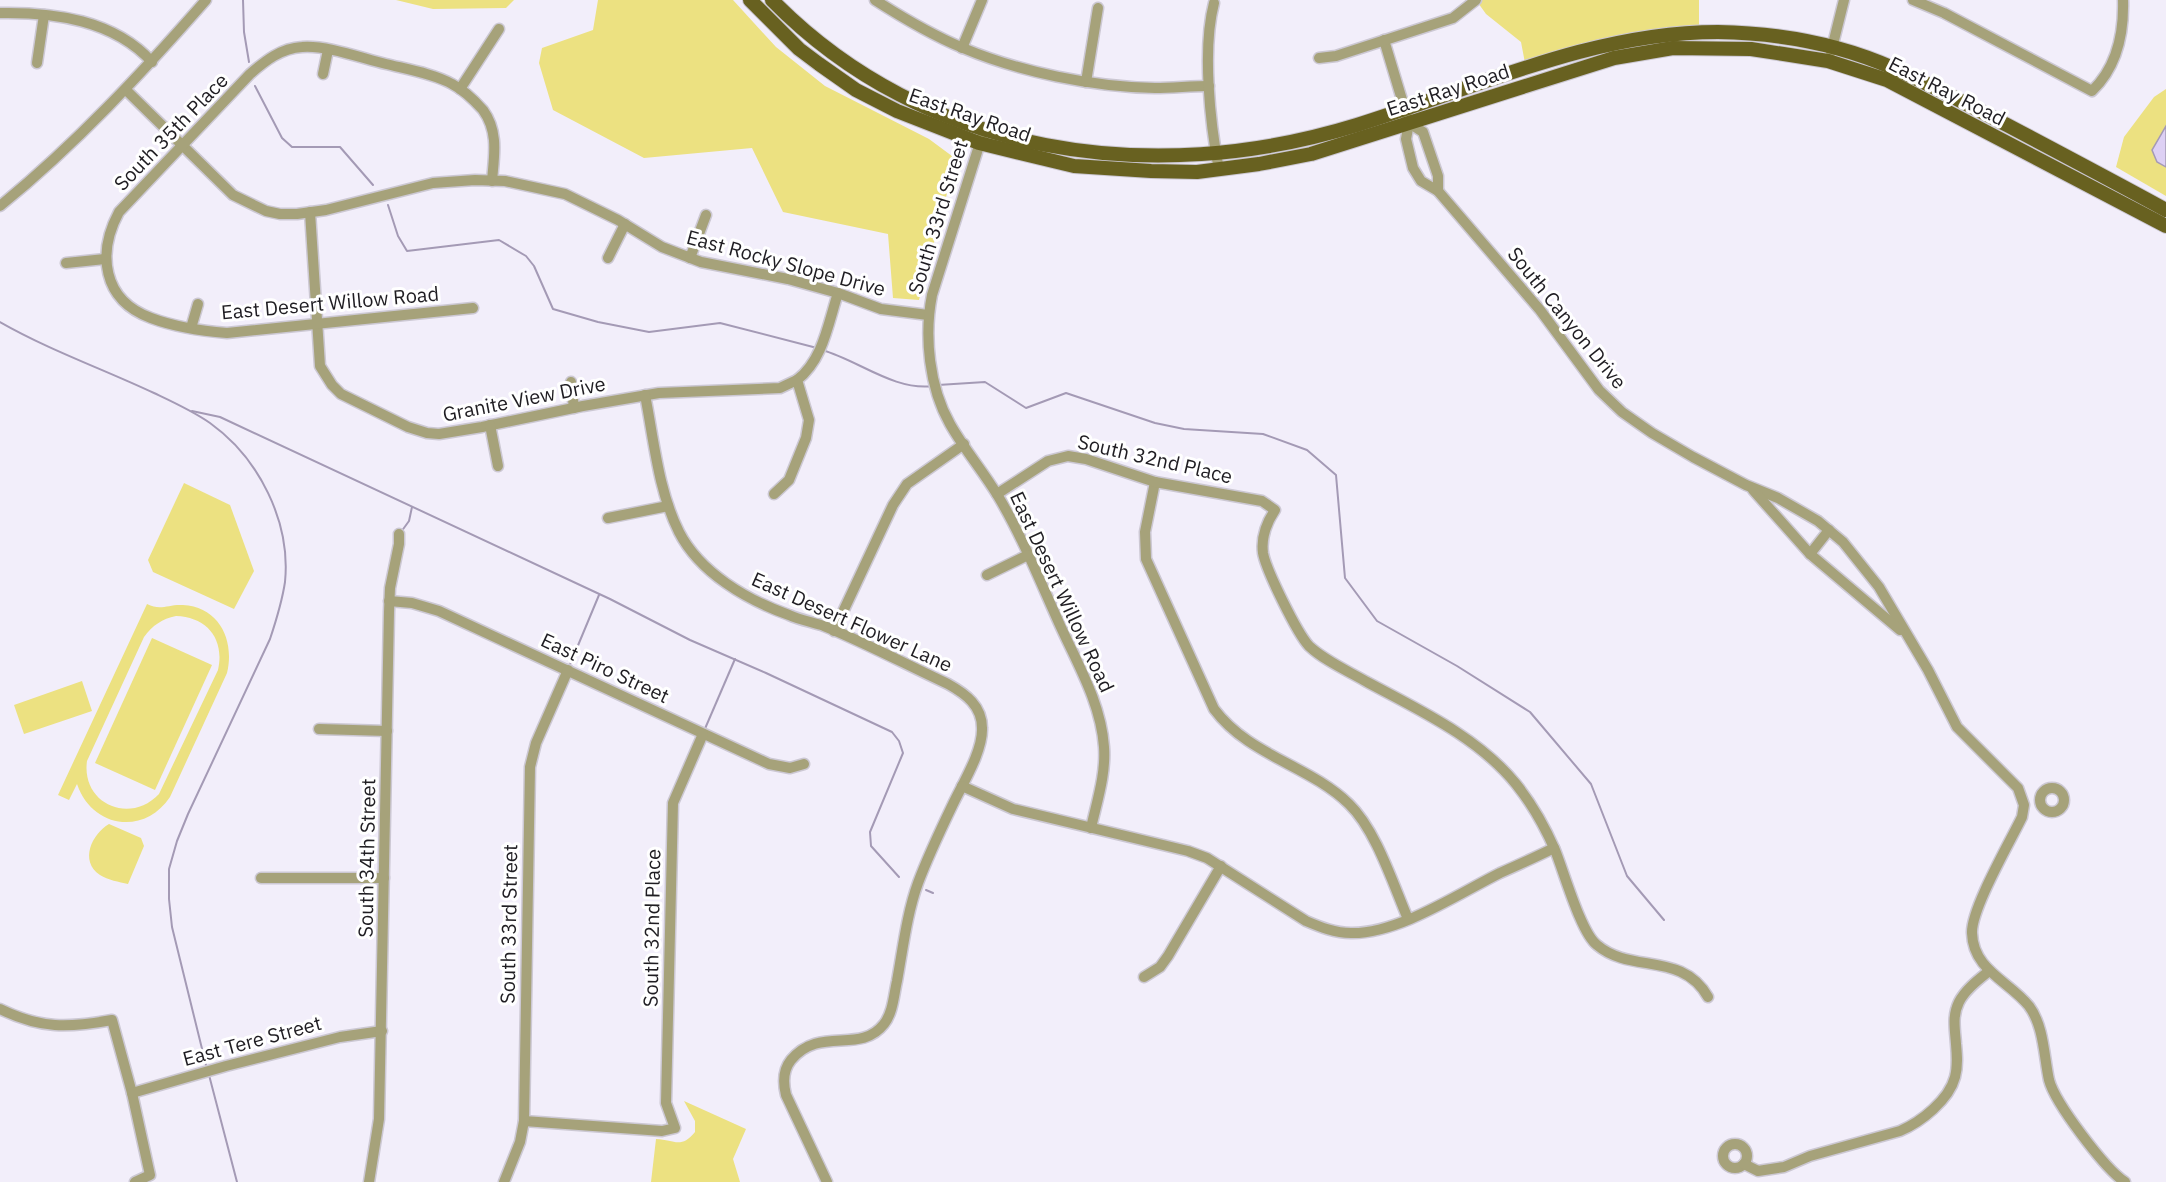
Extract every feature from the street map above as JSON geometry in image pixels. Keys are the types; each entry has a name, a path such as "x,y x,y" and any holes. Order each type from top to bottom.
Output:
{"main road":[{"name":"East Ray Road","path":"750,0 799,49 856,90 905,115 982,136 1074,166 1197,172 1259,165 1311,154 1551,60 1643,37 1673,33 1720,32 1765,35 1830,54 1891,67 2166,210"},
{"name":"East Ray Road","path":"772,0 809,35 856,70 982,136 1105,154 1153,157 1216,154 1256,149 1407,115"},
{"name":"East Ray Road","path":"1830,54 1887,80 2166,226"}],"street":[{"path":"1,202 53,160 126,90 206,0"},
{"path":"875,0 906,20 962,48 1016,65 1086,81 1154,88 1209,86"},
{"path":"962,48 982,0"},
{"path":"1318,58 1336,56 1453,18 1476,0"},
{"path":"1830,54 1844,0"},
{"path":"1913,0 1944,13 2092,91 2104,78 2114,58 2123,25 2123,0"},
{"path":"1214,3 1210,17 1209,86 1219,170"},
{"path":"1086,81 1098,8"},
{"path":"0,13 72,19 109,30 132,44 152,62"},
{"path":"37,63 44,15"},
{"path":"460,89 499,29"},
{"path":"1384,40 1407,115 1424,132 1438,176 1438,191"},
{"name":"South 35th Place","path":"105,259 110,229 119,212 263,62 277,53 289,50 312,47 328,50"},
{"path":"323,74 328,50 450,82 484,111 492,125 495,145 492,181"},
{"name":"East Rocky Slope Drive","path":"126,90 233,195 250,205 280,214 310,212 433,183 475,180 505,181 565,194 625,224 662,247 715,266 788,279 838,293 881,309 928,315"},
{"name":"South Canyon Drive","path":"1407,115 1406,139 1413,168 1421,181 1438,191 1540,310 1599,390 1622,412 1652,433 1746,484 1778,498 1818,521 1843,542 1879,587 1928,670 1957,727 2018,788 2024,805"},
{"name":"South 33rd Street","path":"928,315 932,295 982,136"},
{"path":"1411,160 1430,153"},
{"name":"Granite View Drive","path":"310,212 320,366 332,385 341,394 408,427 439,434 645,395 780,388 797,380"},
{"path":"690,258 706,215"},
{"path":"608,258 625,224"},
{"path":"66,263 105,259"},
{"name":"East Desert Willow Road","path":"105,259 112,283 131,308 149,318 191,328 227,333 472,308"},
{"path":"774,494 789,480 806,438 809,420 797,380 807,372 817,356 838,293"},
{"name":"East Desert Willow Road","path":"191,328 198,304"},
{"name":"East Desert Willow Road","path":"928,315 932,367 938,397 951,426 997,494 1028,555 1097,712 1104,745 1104,767 1091,828"},
{"path":"571,382 574,408"},
{"path":"608,518 668,506 645,395"},
{"path":"489,425 498,466"},
{"path":"834,631 893,505 907,484 964,444"},
{"name":"South 32nd Place","path":"997,494 1048,461 1068,456 1086,459 1155,482 1262,501 1275,510 1267,522 1263,552 1296,629 1310,646 1335,663 1450,728 1496,762 1534,810 1554,848"},
{"path":"1155,482 1145,532 1146,559 1214,709 1239,736 1334,792 1350,805 1366,825 1408,919"},
{"name":"South Canyon Drive","path":"1746,484 1761,496 1810,554 1907,636"},
{"name":"East Desert Flower Lane","path":"668,506 680,534 695,555 743,595 834,631 965,694 980,714 983,729 962,786"},
{"path":"1810,554 1829,530"},
{"name":"South 34th Street","path":"369,1182 379,1119 389,601 399,534"},
{"path":"987,575 1028,555"},
{"name":"East Piro Street","path":"389,601 412,603 439,611 703,734 781,767 790,768 804,764"},
{"name":"South 33rd Street","path":"504,1182 520,1142 524,1121 530,767 536,743 568,670"},
{"path":"319,729 387,731"},
{"name":"South 32nd Place","path":"524,1121 662,1131 675,1128 666,1103 673,803 703,734"},
{"path":"827,1182 783,1086 788,1065 805,1046 820,1042 860,1039 877,1032 886,1022 895,992 915,892 925,864 962,786 1013,809 1188,851 1207,858 1306,921 1339,932 1358,933 1381,929 1408,919 1440,906 1554,848 1585,930 1596,945 1625,958 1685,972 1701,985 1708,998"},
{"path":"2040,802 2024,805 2022,817 1977,908 1971,929 1972,943 1988,972 2029,1007 2037,1023 2050,1083 2060,1102 2110,1169 2125,1182"},
{"path":"1144,977 1160,967 1168,956 1221,866"},
{"path":"261,878 384,878"},
{"path":"1744,1164 1758,1171 1784,1167 1810,1156 1912,1126 1946,1095 1955,1078 1957,1064 1955,1016 1960,1002 1988,972"},
{"path":"0,1009 44,1025 77,1026 112,1020 132,1092 150,1175 135,1182"},
{"name":"East Tere Street","path":"132,1092 340,1037 382,1031"}],"shaded area":[{"path":"396,0 514,0 506,8 433,9"},
{"path":"598,0 733,0 776,47 825,86 929,139 956,159 919,300 893,298 888,234 783,212 752,148 644,158 553,110 539,63 542,48 593,30"},
{"path":"1476,0 1699,0 1699,40 1643,44 1525,63 1521,42 1486,14"},
{"path":"2166,89 2166,196 2116,167 2124,137 2154,97"},
{"path":"2166,126 2166,167 2157,162 2152,150"},
{"path":"184,483 230,505 254,571 234,609 153,572 148,560"},
{"path":"147,604 156,607 183,605 196,607 215,619 222,627 229,649 227,673 170,797 147,818 133,822 119,822 106,818 94,810 84,799 77,784 69,800 58,795","holes":["176,616 187,617 205,625 216,640 219,649 218,670 159,794 135,808 122,809 110,805 99,799 92,789 87,776 87,761 144,637 162,621"]},
{"path":"152,638 212,665 155,790 95,763"},
{"path":"82,681 92,711 24,734 14,705"},
{"path":"109,824 141,838 144,846 128,884 100,875 90,863 89,855 93,841 97,834"},
{"path":"684,1101 746,1129 733,1159 740,1182 651,1182 656,1139 682,1142 695,1132 695,1121"}],"waterway":[{"path":"243,0 244,32 249,62"},
{"path":"255,86 282,138 292,147 340,147 373,185"},
{"path":"388,205 398,236 407,251 499,240 526,256 534,266 553,309 598,322 649,332 720,323 817,348"},
{"path":"0,322 135,384 210,423 228,437 257,473 277,515 286,559 285,582 277,618 270,639 188,814 169,869 172,927 207,1069"},
{"path":"822,350 904,384 933,386"},
{"path":"938,385 985,382 1026,408 1066,393 1155,423 1184,429 1263,434 1307,450 1336,475 1345,578 1377,621 1457,666 1530,712 1591,784 1627,876 1664,920"},
{"path":"192,411 220,417 610,599 690,640 892,732 899,741 903,753 870,832 871,846 899,877"},
{"path":"401,532 409,521 412,507"},
{"path":"569,667 599,595"},
{"path":"704,731 735,659"},
{"path":"926,890 933,893"},
{"path":"209,1075 237,1182"}]}
